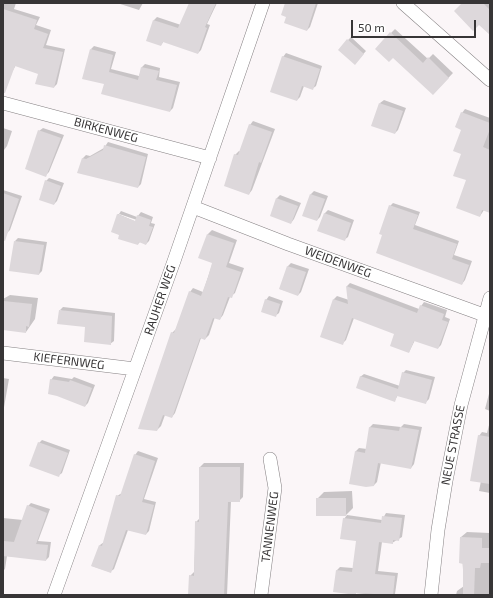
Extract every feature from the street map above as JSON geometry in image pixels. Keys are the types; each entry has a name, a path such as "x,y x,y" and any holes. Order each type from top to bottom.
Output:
{"street":[{"name":"RAUHER WEG","path":"54,595 193,207 263,3"},
{"path":"403,3 490,80"},
{"name":"BIRKENWEG","path":"3,104 210,158"},
{"name":"WEIDENWEG","path":"193,207 288,244 484,315"},
{"name":"NEUE STRASSE","path":"431,595 438,530 461,405 484,315 490,298"},
{"name":"KIEFERNWEG","path":"3,353 135,369"},
{"name":"TANNENWEG","path":"261,595 275,488 270,459"}],"building":[{"path":"189,3 216,3 205,27 207,28 198,54 163,42 161,46 146,41 153,20 178,28"},
{"path":"285,3 316,3 307,31 284,23 286,17 281,15"},
{"path":"462,3 483,3 490,10 490,35 479,25 473,31 454,11"},
{"path":"3,9 37,20 34,29 48,34 43,48 63,52 54,88 35,84 38,74 15,66 5,93 3,93"},
{"path":"390,32 423,63 428,57 449,78 433,95 393,58 389,62 375,49"},
{"path":"347,39 364,54 355,65 338,50"},
{"path":"90,49 113,55 109,72 138,80 141,67 159,71 156,80 177,85 170,112 101,94 104,84 82,79"},
{"path":"282,56 320,69 313,90 302,86 297,101 270,92"},
{"path":"379,103 403,111 395,134 371,126"},
{"path":"461,112 490,123 490,129 483,147 490,150 490,213 482,210 480,217 456,208 466,180 453,176 461,154 453,151 461,130 455,127"},
{"path":"249,124 272,132 261,163 259,162 249,195 224,186 234,154 238,155"},
{"path":"38,130 61,138 46,177 25,169"},
{"path":"104,145 146,157 138,188 77,173 82,158 86,159 103,150"},
{"path":"45,180 61,186 54,205 39,200"},
{"path":"3,193 19,199 5,241 3,240"},
{"path":"310,194 325,199 317,221 302,216"},
{"path":"276,198 298,206 291,224 270,216"},
{"path":"389,205 418,215 413,229 457,244 452,259 469,265 462,285 376,253 382,235 379,234"},
{"path":"324,213 351,223 345,241 317,231"},
{"path":"117,214 135,221 137,215 151,220 149,226 153,227 146,245 139,242 138,245 118,239 119,235 111,232"},
{"path":"207,234 234,243 226,267 241,272 232,298 228,297 220,320 213,318 205,340 200,338 172,418 163,415 157,431 138,429 171,332 174,333 189,291 201,296 208,277 212,263 198,258"},
{"path":"14,241 44,245 39,275 9,271"},
{"path":"287,266 306,272 298,296 279,289"},
{"path":"346,286 417,313 420,305 444,314 442,320 448,322 438,349 414,341 409,353 390,346 394,334 352,318 343,345 320,337 333,299 348,304"},
{"path":"265,299 280,304 276,317 261,312"},
{"path":"3,301 32,304 29,327 26,326 26,333 3,330"},
{"path":"59,310 112,316 111,345 84,342 85,327 57,324"},
{"path":"402,372 432,380 426,404 397,396 395,402 356,388 360,376 398,389"},
{"path":"50,379 69,382 70,380 92,388 85,407 48,394"},
{"path":"369,427 399,431 400,427 419,430 411,469 378,463 374,486 366,487 349,484 355,451 365,453"},
{"path":"478,435 490,437 490,484 470,481"},
{"path":"38,442 68,453 59,477 29,466"},
{"path":"134,454 155,461 142,502 154,505 146,535 126,530 111,573 91,566 99,545 102,546 116,495 120,496"},
{"path":"199,467 240,467 240,502 228,502 224,595 188,595 189,575 194,576 195,521 199,522"},
{"path":"316,498 346,498 346,516 316,516"},
{"path":"27,505 47,513 36,544 48,545 46,561 3,556 3,541 14,542"},
{"path":"382,516 402,518 399,541 393,540 393,544 379,542 375,574 395,576 393,595 356,593 356,595 333,592 336,570 352,572 356,541 340,539 343,518 381,523"},
{"path":"460,537 482,538 482,548 490,548 490,563 481,563 480,568 475,568 474,595 463,595 463,564 459,563"}]}
